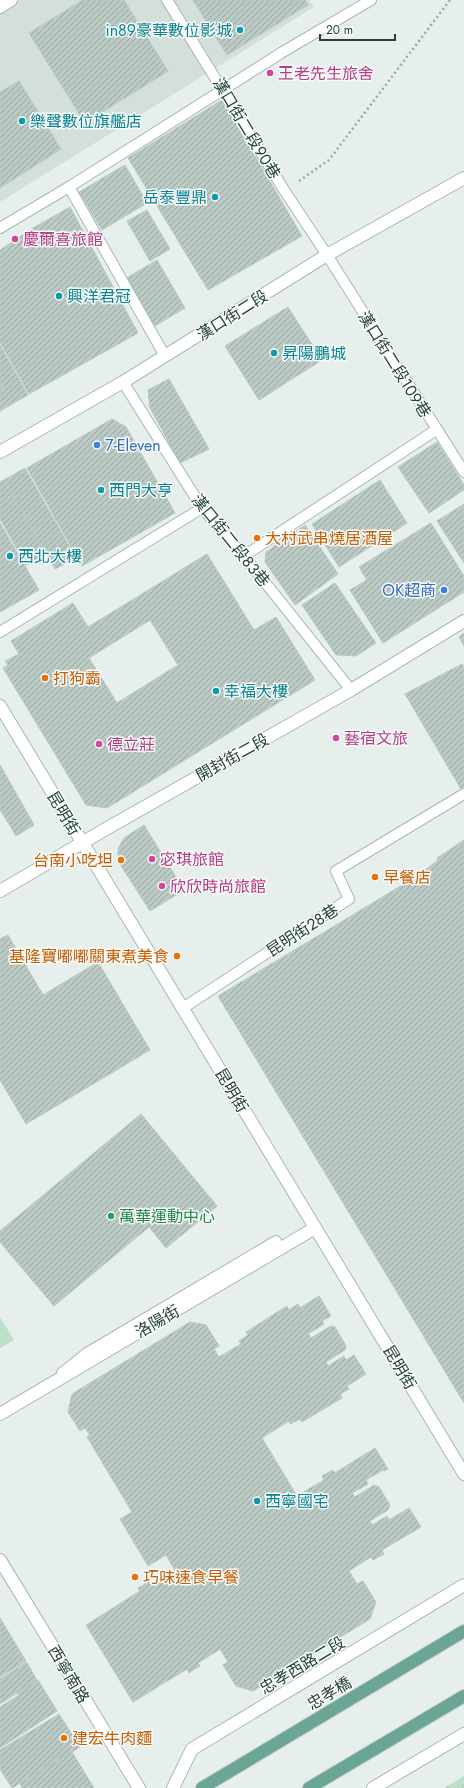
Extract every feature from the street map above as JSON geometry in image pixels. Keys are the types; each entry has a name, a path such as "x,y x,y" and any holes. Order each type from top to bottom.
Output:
{"main road":[{"name":"忠孝橋","path":"207,1786 464,1631"},
{"path":"309,1788 464,1696"}],"street":[{"path":"0,7 11,0"},
{"name":"漢口街二段","path":"0,452 123,382 327,255 464,178"},
{"name":"開封街二段","path":"0,892 82,843 351,690 464,621"},
{"name":"昆明街","path":"0,706 464,1474"},
{"name":"洛陽街","path":"0,1414 315,1228"},
{"name":"西寧南路","path":"0,1560 139,1788"},
{"name":"忠孝西路二段","path":"173,1788 192,1749 464,1585"},
{"path":"372,1788 464,1734"}],"lane":[{"name":"漢口街二段90巷","path":"167,0 224,90 284,190 327,255"},
{"path":"0,228 69,187 281,53 371,0"},
{"path":"69,187 165,356"},
{"name":"漢口街二段109巷","path":"327,255 436,430 464,472"},
{"name":"漢口街二段83巷","path":"123,382 202,508 244,556 351,690"},
{"path":"244,556 436,430"},
{"path":"0,632 202,508"},
{"name":"昆明街28巷","path":"183,1008 349,899 336,871 464,794"},
{"path":"39,1390 87,1353 276,1241"}],"path":[{"path":"284,190 329,160 450,0"}],"shaded area":[{"path":"0,0 309,0 314,7 0,202"}],"green space":[{"path":"0,1317 14,1340 0,1348"},
{"path":"464,1776 464,1788 444,1788"}],"building":[{"path":"83,0 124,0 168,71 85,123 29,33"},
{"name":"in89豪華數位影城","path":"193,0 305,0 308,5 227,55"},
{"name":"樂聲數位旗艦店","path":"19,81 61,149 0,188 0,92"},
{"name":"岳泰豐鼎","path":"222,100 302,236 208,290 128,158"},
{"path":"125,165 147,203 102,230 79,192"},
{"name":"興洋君冠","path":"70,207 138,333 29,394 0,342 0,250 33,228"},
{"path":"147,210 170,249 150,261 127,221"},
{"path":"157,260 185,308 153,327 125,279"},
{"name":"昇陽鵬城","path":"288,307 322,360 259,400 225,346"},
{"path":"0,345 28,395 12,404 0,383"},
{"path":"169,379 209,449 180,463 150,408 148,390"},
{"path":"0,383 12,404 0,411"},
{"name":"西門大亨","path":"112,419 126,427 175,513 82,566 27,468"},
{"path":"437,442 464,485 464,490 429,513 398,467"},
{"path":"25,468 76,558 55,569 4,480"},
{"path":"4,480 46,553 26,565 0,519 0,482"},
{"path":"380,480 407,523 339,567 312,524"},
{"path":"464,504 464,563 437,521"},
{"name":"西北大樓","path":"0,523 39,590 0,612"},
{"path":"431,523 464,576 464,592 383,643 350,590 367,580 359,567"},
{"path":"305,525 338,574 295,605 265,562 266,552"},
{"name":"幸福大樓","path":"207,554 254,630 276,617 315,680 107,808 86,805 3,668 8,665 5,661 19,654 11,641 73,603 88,627","holes":["150,620 178,665 117,703 89,658"]},
{"path":"335,583 376,643 356,656 336,655 302,605"},
{"path":"464,633 464,646 459,637"},
{"path":"462,664 464,667 464,787 461,789 405,694"},
{"path":"0,765 7,777 0,781"},
{"path":"7,777 34,825 16,836 0,811 0,781"},
{"path":"144,825 184,890 150,911 118,861 118,849 124,838"},
{"path":"464,840 464,1403 218,996 419,875 438,860 437,858"},
{"path":"8,935 43,995 98,962 150,1050 26,1124 0,1080 0,939"},
{"name":"萬華運動中心","path":"141,1114 217,1206 166,1248 149,1227 54,1306 0,1242 0,1231"},
{"name":"西寧國宅","path":"319,1296 331,1316 322,1321 324,1324 308,1334 311,1338 331,1326 335,1327 346,1346 345,1350 326,1362 328,1366 344,1356 346,1360 354,1355 366,1374 347,1386 349,1389 340,1394 342,1398 302,1422 300,1419 290,1424 289,1421 262,1438 297,1496 324,1480 322,1476 333,1470 335,1473 375,1448 388,1469 383,1470 366,1480 368,1484 352,1493 355,1497 374,1485 379,1487 390,1505 388,1510 370,1521 372,1525 387,1516 389,1520 409,1508 421,1527 382,1550 384,1554 373,1560 371,1557 349,1571 357,1584 363,1581 376,1602 370,1619 253,1691 236,1686 223,1665 228,1662 220,1649 198,1663 200,1666 189,1673 187,1669 133,1702 86,1625 140,1591 138,1588 149,1582 151,1586 175,1570 166,1555 148,1566 120,1519 132,1512 87,1437 90,1435 85,1428 80,1431 68,1412 72,1394 190,1322 206,1325 219,1346 214,1349 219,1357 241,1344 239,1341 248,1335 246,1332 287,1306 289,1310 298,1304 300,1308"},
{"path":"0,1618 26,1661 0,1677"},
{"path":"27,1663 37,1680 0,1704 0,1679"},
{"path":"38,1680 57,1711 0,1748 0,1707 19,1695 17,1692"},
{"path":"59,1714 80,1747 12,1788 0,1769 0,1750"},
{"path":"72,1752 94,1788 22,1788 20,1783"}],"place":[{"name":"in89豪華數位影城","path":"240,30"},
{"name":"王老先生旅舍","path":"270,73"},
{"name":"樂聲數位旗艦店","path":"22,121"},
{"name":"岳泰豐鼎","path":"215,197"},
{"name":"慶爾喜旅館","path":"15,239"},
{"name":"興洋君冠","path":"59,296"},
{"name":"昇陽鵬城","path":"274,353"},
{"name":"7-Eleven","path":"97,445"},
{"name":"西門大亨","path":"101,490"},
{"name":"大村武串燒居酒屋","path":"257,538"},
{"name":"西北大樓","path":"10,556"},
{"name":"OK超商","path":"444,590"},
{"name":"打狗霸","path":"45,678"},
{"name":"幸福大樓","path":"216,691"},
{"name":"藝宿文旅","path":"336,738"},
{"name":"德立莊","path":"99,744"},
{"name":"宓琪旅館","path":"152,859"},
{"name":"台南小吃坦","path":"121,860"},
{"name":"早餐店","path":"375,877"},
{"name":"欣欣時尚旅館","path":"162,886"},
{"name":"基隆寶嘟嘟關東煮美食","path":"177,956"},
{"name":"萬華運動中心","path":"111,1216"},
{"name":"西寧國宅","path":"257,1501"},
{"name":"巧味速食早餐","path":"135,1577"},
{"name":"建宏牛肉麵","path":"64,1738"}]}
